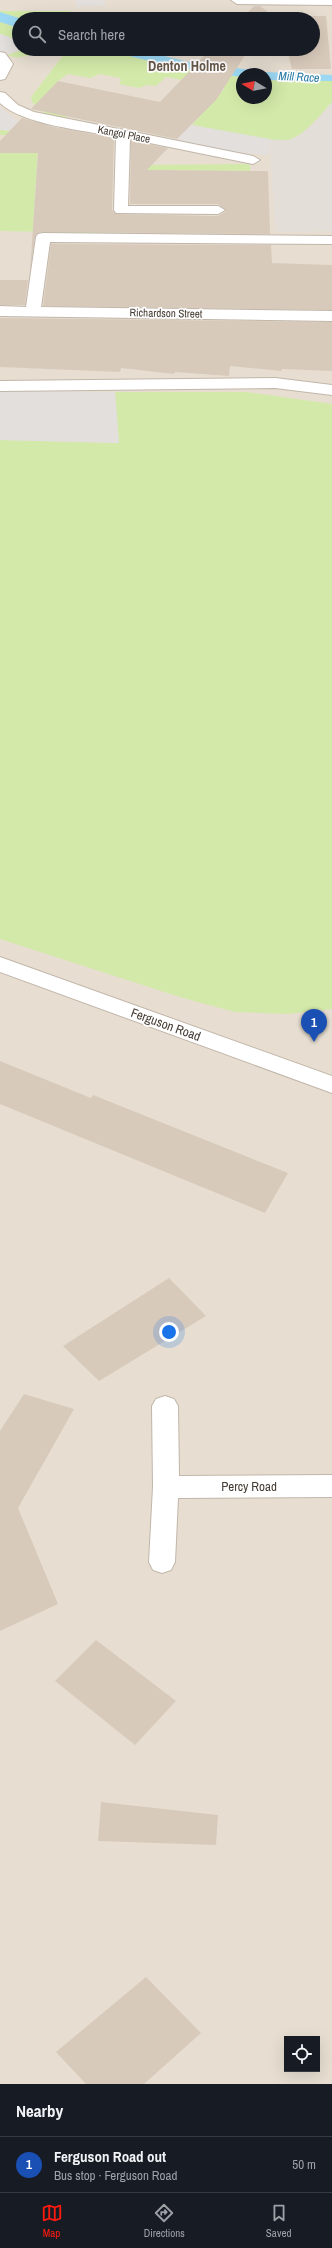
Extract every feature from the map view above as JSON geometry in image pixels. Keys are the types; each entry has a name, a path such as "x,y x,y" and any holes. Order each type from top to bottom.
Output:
{"street":[{"path":"237,0 332,1"},
{"path":"0,56 6,64 0,76"},
{"name":"Kangol Place","path":"0,96 13,108 30,115 253,160"},
{"path":"123,134 121,210 218,210"},
{"path":"33,311 43,237 332,240"},
{"name":"Richardson Street","path":"0,311 332,316"},
{"path":"0,386 276,383 332,390"},
{"name":"Ferguson Road","path":"0,964 332,1085"},
{"path":"162,1562 166,1486 165,1406"},
{"name":"Percy Road","path":"166,1486 332,1486"}],"shaded area":[{"path":"0,0 332,0 332,2084 0,2084"},
{"path":"76,0 105,0 105,6 76,7"},
{"path":"0,34 12,38 12,53 7,55 0,51"},
{"path":"332,79 332,231 276,232 269,142 208,116 217,93 236,80 236,104 272,104 272,96"},
{"path":"0,107 19,123 18,131 0,130"},
{"path":"192,125 270,139 268,155 231,152 177,140 179,135"},
{"path":"0,391 115,392 119,443 0,440"}],"green space":[{"path":"0,11 71,11 12,12 12,38 0,34"},
{"path":"12,53 12,56 25,56 16,57 7,55"},
{"path":"63,56 131,56 164,65 236,76 236,104 272,104 272,80 332,81 332,102 303,132 291,139 282,140 257,138 192,125 225,88 166,77 156,86 147,85 139,88 119,84 121,80 120,78 100,74 90,78 68,74 58,81 38,102 74,109 65,119 39,110 31,97"},
{"path":"0,130 18,131 38,146 33,228 83,228 97,218 101,233 0,231 0,153 6,153 7,135 0,135"},
{"path":"245,164 250,165 250,171 145,170 146,165"},
{"path":"115,392 246,392 332,404 332,1009 288,1014 235,1012 183,998 0,939 0,440 119,443"}],"water":[{"path":"0,15 12,19 12,26 0,22"},
{"path":"130,56 154,56 236,70 236,76 208,72 173,66"},
{"path":"272,75 332,78 332,81 272,80"}],"building":[{"path":"254,6 260,6 268,12 248,12"},
{"path":"320,16 326,16 331,69 292,69 289,56 320,56"},
{"path":"204,56 244,56 216,100 177,139 31,109 58,81 160,102"},
{"path":"22,118 54,127 114,138 112,210 116,214 218,216 226,211 218,204 130,204 131,141 168,148 147,170 268,171 270,234 43,232 38,233 35,237 30,272 38,153 0,153 0,141"},
{"path":"51,244 271,245 272,263 332,265 332,310 43,306"},
{"path":"0,280 28,280 25,305 0,305"},
{"path":"0,318 332,322 332,371 282,369 281,371 230,366 229,376 175,372 174,374 121,368 120,372 0,367"},
{"path":"0,1061 91,1098 93,1095 288,1173 265,1213 0,1104"},
{"path":"169,1278 206,1316 99,1381 63,1346"},
{"path":"24,1394 74,1409 18,1508 58,1604 0,1631 0,1431"},
{"path":"96,1640 176,1701 135,1745 55,1681"},
{"path":"101,1802 218,1815 216,1845 98,1841"},
{"path":"146,1977 201,2033 144,2084 86,2084 56,2052"}],"waterway":[{"name":"Mill Race","path":"0,15 12,19"},
{"name":"Mill Race","path":"156,56 192,64"},
{"name":"Mill Race","path":"214,68 236,71"},
{"name":"Mill Race","path":"272,75 332,78"}],"place":[{"name":"Ferguson Road out","path":"314,1042"}],"district":[{"name":"Denton Holme","path":"187,66"}]}
